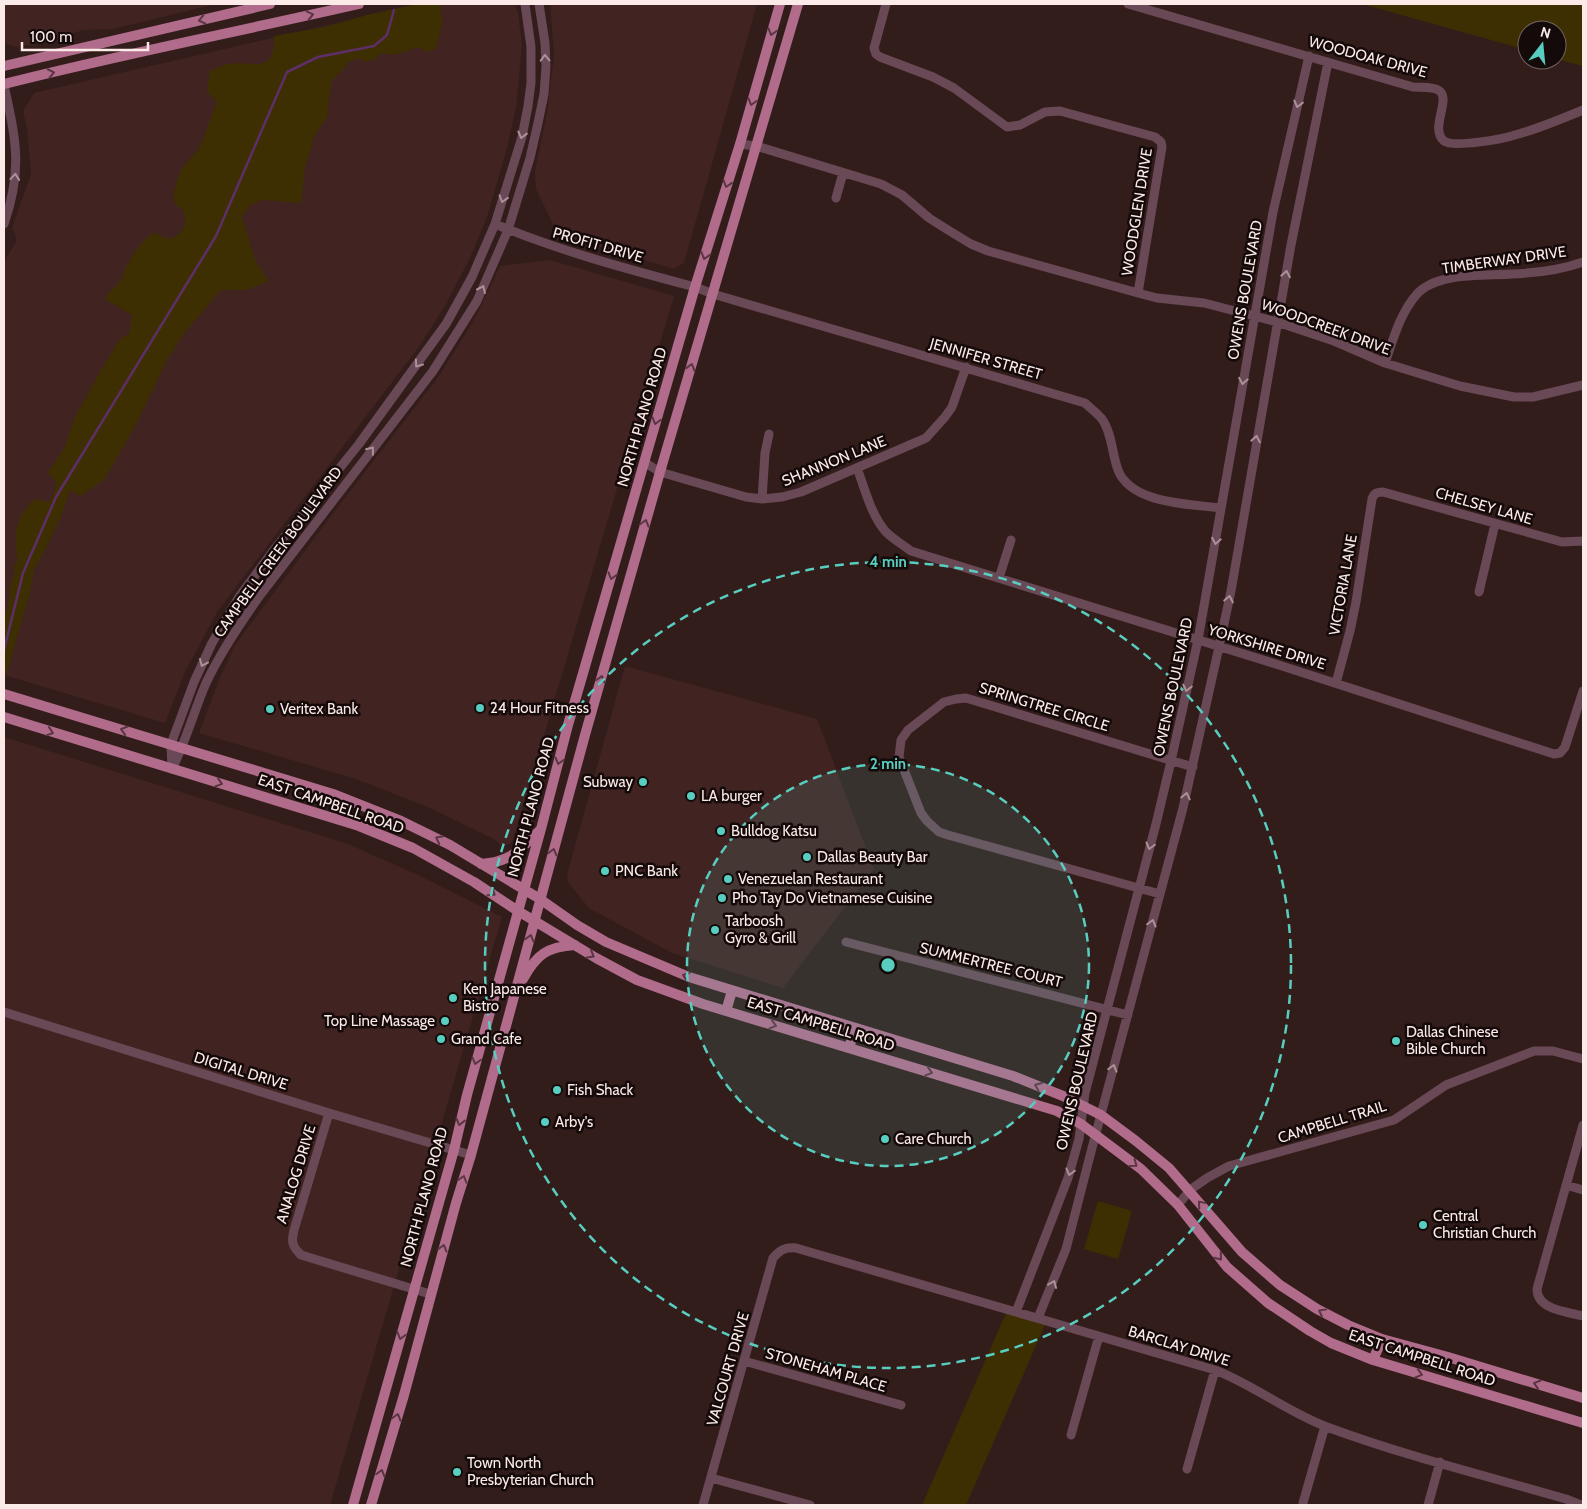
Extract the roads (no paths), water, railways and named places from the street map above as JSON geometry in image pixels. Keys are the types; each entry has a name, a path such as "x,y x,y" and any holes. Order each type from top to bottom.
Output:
{"main road":[{"path":"4,66 270,4"},
{"path":"4,84 202,37 263,26 360,4"},
{"name":"NORTH PLANO ROAD","path":"353,1505 454,1150 467,1094 568,726 695,287 740,144 780,4"},
{"name":"NORTH PLANO ROAD","path":"371,1505 404,1395 430,1294 471,1155 585,735 660,472 798,4"},
{"name":"EAST CAMPBELL ROAD","path":"4,694 333,794 426,833 540,899 577,925 606,942 689,977 1014,1076 1082,1105 1100,1115 1136,1141 1169,1168 1242,1252 1280,1285 1316,1309 1348,1326 1382,1339 1583,1398"},
{"name":"EAST CAMPBELL ROAD","path":"4,717 358,826 413,848 474,882 518,911 637,980 702,1004 1057,1111 1080,1124 1141,1169 1178,1205 1226,1267 1268,1303 1331,1343 1373,1360 1583,1423"},
{"path":"568,726 585,735"},
{"path":"481,864 506,860 541,829"},
{"path":"516,990 532,962 540,955 549,949 559,946 575,945"},
{"path":"726,1011 732,990"},
{"path":"849,1048 855,1028"},
{"path":"1373,1360 1382,1339"},
{"path":"386,1391 404,1395"}],"street":[{"name":"CAMPBELL CREEK BOULEVARD","path":"172,769 171,744 194,682 212,643 234,605 273,551 330,481 400,389 446,324 472,277 495,224 522,137 531,83 531,47 525,4"},
{"name":"CAMPBELL CREEK BOULEVARD","path":"172,769 183,748 207,682 222,652 246,615 433,371 476,301 508,230 530,158 543,97 546,67 540,4"},
{"name":"WOODGLEN DRIVE","path":"886,4 874,48 876,54 933,77 954,88 1001,124 1007,127 1020,125 1045,112 1060,111 1155,137 1161,142 1162,147 1138,293"},
{"name":"WOODOAK DRIVE","path":"1128,4 1413,87 1436,89 1443,96 1443,104 1438,119 1440,134 1444,140 1454,144 1514,136 1583,110"},
{"name":"OWENS BOULEVARD","path":"1016,1312 1062,1197 1079,1139 1082,1105 1171,761 1198,640 1273,212 1309,56"},
{"name":"OWENS BOULEVARD","path":"1038,1318 1064,1256 1193,767 1231,591 1277,322 1328,62"},
{"path":"4,84 15,134 16,154 13,193 4,224"},
{"path":"530,95 543,97"},
{"name":"WOODCREEK DRIVE","path":"740,144 756,146 881,184 902,196 929,218 971,244 988,251 1157,298 1198,302 1277,322 1334,341 1384,363 1460,386 1514,397 1533,397 1583,386"},
{"path":"836,198 843,173"},
{"name":"PROFIT DRIVE","path":"495,224 528,239 575,254 695,287"},
{"name":"TIMBERWAY DRIVE","path":"1384,363 1401,319 1417,294 1432,284 1449,278 1540,272 1583,262"},
{"name":"JENNIFER STREET","path":"695,287 713,294 1085,403 1102,419 1108,432 1119,471 1127,484 1141,494 1159,499 1222,508"},
{"path":"446,324 458,332"},
{"name":"SHANNON LANE","path":"644,462 660,472 746,497 762,499 782,497 801,492 926,438 946,417 966,367"},
{"path":"762,499 765,453 769,434"},
{"name":"YORKSHIRE DRIVE","path":"857,468 875,515 888,534 911,551 1336,683 1554,754 1560,753 1565,747 1583,691"},
{"path":"330,481 341,489"},
{"name":"CHELSEY LANE","path":"1377,492 1383,492 1562,542 1583,541"},
{"name":"VICTORIA LANE","path":"1336,683 1353,617 1372,499 1373,495 1377,492"},
{"path":"1479,592 1495,524"},
{"path":"999,578 1011,540"},
{"path":"234,605 246,615"},
{"name":"SPRINGTREE CIRCLE","path":"1160,894 975,844 939,832 921,813 899,757 901,740 908,730 944,702 956,698 966,698 1193,767"},
{"name":"SUMMERTREE COURT","path":"846,942 1128,1015"},
{"name":"DIGITAL DRIVE","path":"4,1012 471,1155"},
{"name":"CAMPBELL TRAIL","path":"1178,1205 1190,1190 1229,1166 1394,1120 1446,1085 1534,1051 1553,1051 1583,1059"},
{"name":"ANALOG DRIVE","path":"329,1113 291,1241 294,1248 301,1255 430,1294"},
{"path":"1583,1126 1537,1289 1537,1295 1540,1300 1548,1306 1583,1316"},
{"path":"1566,1184 1583,1190"},
{"name":"BARCLAY DRIVE","path":"788,1248 796,1248 1215,1370 1232,1376 1282,1406 1325,1426 1581,1505"},
{"name":"VALCOURT DRIVE","path":"703,1505 774,1258 780,1251 788,1248"},
{"path":"1071,1435 1099,1336"},
{"name":"STONEHAM PLACE","path":"744,1361 901,1405"},
{"path":"1186,1469 1215,1370"},
{"path":"1303,1503 1325,1426"},
{"path":"1428,1505 1440,1462"},
{"path":"711,1478 810,1505"}],"waterway":[{"path":"4,650 23,573 56,497 216,236 287,72 318,57 374,46 387,35 394,10"}],"place":[{"name":"24 Hour Fitness","path":"480,708"},
{"name":"Veritex Bank","path":"270,709"},
{"name":"Subway","path":"643,782"},
{"name":"LA burger","path":"691,796"},
{"name":"Bulldog Katsu","path":"721,831"},
{"name":"Dallas Beauty Bar","path":"807,857"},
{"name":"PNC Bank","path":"605,871"},
{"name":"Venezuelan Restaurant","path":"728,879"},
{"name":"Pho Tay Do Vietnamese Cuisine","path":"722,898"},
{"name":"Tarboosh Gyro & Grill","path":"715,930"},
{"name":"Ken Japanese Bistro","path":"453,998"},
{"name":"Top Line Massage","path":"445,1021"},
{"name":"Grand Cafe","path":"441,1039"},
{"name":"Dallas Chinese Bible Church","path":"1396,1041"},
{"name":"Fish Shack","path":"557,1090"},
{"name":"Arby's","path":"545,1122"},
{"name":"Care Church","path":"885,1139"},
{"name":"Central Christian Church","path":"1423,1225"},
{"name":"Town North Presbyterian Church","path":"457,1472"}]}
